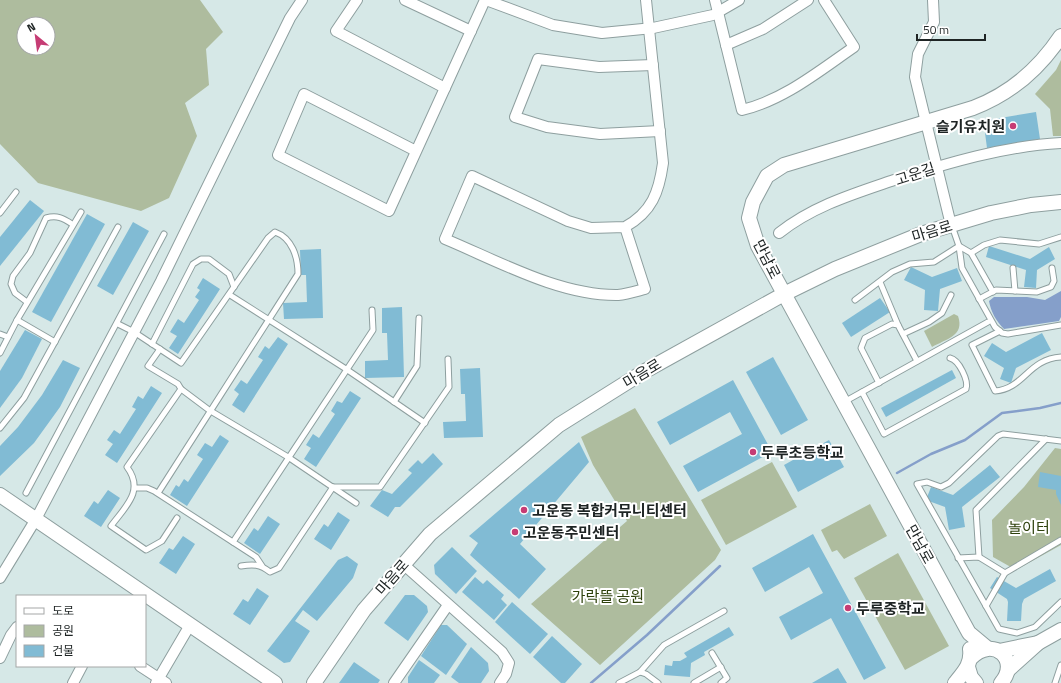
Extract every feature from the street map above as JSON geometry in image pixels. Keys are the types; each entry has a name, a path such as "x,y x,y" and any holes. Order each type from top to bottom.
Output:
{"street":[{"path":"0,578 36,519 134,332 290,18 302,0"},
{"path":"357,0 336,32 445,88"},
{"path":"405,0 471,31"},
{"path":"416,151 304,94 278,155 389,211 486,0 554,25 602,33 649,28 713,15 739,0"},
{"path":"625,227 645,289 619,295 582,291 555,285 445,239 472,176 574,223 592,228 625,227 647,211 660,185 663,162 646,0"},
{"path":"715,0 742,110 759,106 790,91 854,47 824,0"},
{"path":"726,45 763,29 808,0"},
{"path":"933,0 934,22 918,54 915,76 951,225"},
{"name":"만남로","path":"969,633 758,246 749,218 753,202 767,176 784,165 994,100 1016,85 1036,68 1051,52 1061,36"},
{"path":"653,64 599,67 538,59 514,117 547,127 600,134 660,131"},
{"name":"고운길","path":"779,233 798,219 830,202 937,166 1011,150 1061,143"},
{"name":"마음로","path":"314,683 364,610 430,534 559,425 645,371 784,294 835,269 893,244 951,225 1004,210 1061,202"},
{"path":"0,495 275,683"},
{"path":"403,564 502,652 509,663 506,674 500,683"},
{"path":"394,683 448,605"},
{"path":"141,667 161,682 190,625"},
{"path":"0,658 11,635 16,628"},
{"path":"1006,678 1038,643 1061,630"},
{"path":"969,633 1004,656 1006,678"},
{"path":"969,633 971,677 976,683"},
{"path":"955,683 978,651 1038,643"},
{"path":"73,683 81,667"}],"lane":[{"path":"0,213 16,192"},
{"path":"0,201 6,206"},
{"path":"0,353 27,302 72,224 81,212"},
{"path":"27,302 15,293 11,284 13,276 30,253 46,218 54,216 63,218 72,224"},
{"path":"951,225 962,255"},
{"path":"0,428 24,398 118,227"},
{"path":"118,324 134,332 181,363 230,295 268,238 275,232 283,235 289,240 298,263 298,274 209,410 158,493"},
{"path":"26,493 118,324 164,234"},
{"path":"970,253 984,245 1000,240 1039,244 1061,238"},
{"path":"959,246 970,253 992,292"},
{"path":"855,300 892,272 910,264 934,262 959,246"},
{"path":"959,246 962,268 995,326 1000,331 1008,334 1061,325"},
{"path":"152,344 193,264 201,259 209,259 229,274 234,287"},
{"path":"1013,268 1015,291"},
{"path":"980,299 996,290 1037,292 1051,287 1054,281 1052,268"},
{"path":"880,282 898,325 918,361"},
{"path":"230,295 346,369 425,423"},
{"path":"903,334 928,322 942,313 951,295"},
{"path":"233,542 373,330 372,310"},
{"path":"394,402 418,366 419,318"},
{"path":"17,320 55,342"},
{"path":"844,402 988,322"},
{"path":"879,383 861,344 865,338 892,324 898,325"},
{"path":"1000,331 972,345 995,390 1003,390 1017,383 1036,365 1049,358 1061,357"},
{"path":"0,334 8,337"},
{"path":"160,349 148,366 178,384 181,389 209,410 288,457 356,503"},
{"path":"333,488 380,487 449,387 448,358"},
{"path":"862,392 884,434 966,389 967,382 957,361 950,358"},
{"path":"177,518 162,541 146,550 111,526 132,498 135,488 132,474 127,467 181,389"},
{"path":"1061,441 1003,434 998,436 949,483 941,487 927,482 917,484 999,629 1017,634 1034,627 1061,602"},
{"path":"979,557 976,510 1046,439"},
{"path":"135,488 147,488 158,493 256,557 262,566 270,572 279,568 333,488"},
{"path":"986,606 1005,572 1061,540"},
{"path":"958,558 979,557 1005,572"},
{"path":"241,566 254,564 262,566"},
{"path":"619,683 640,672 664,645 724,611"},
{"path":"712,653 727,678 721,683"},
{"path":"1055,683 1061,665"},
{"path":"694,683 721,668"},
{"path":"640,672 646,674 658,683"}],"green space":[{"path":"0,0 200,0 223,32 206,49 209,85 185,103 197,136 169,198 141,211 38,183 0,144"},
{"path":"1061,60 1061,136 1053,136 1050,109 1035,94 1056,70"},
{"path":"954,314 958,316 959,328 957,332 948,339 932,347 924,331"},
{"name":"가락뜰 공원","path":"635,408 721,550 715,560 600,665 531,604 627,521 593,465 581,437"},
{"name":"놀이터","path":"1055,448 1061,449 1061,545 1016,570 993,557 992,520 1024,487"},
{"path":"772,462 797,507 726,545 701,500"},
{"path":"870,504 887,536 844,559 837,550 832,552 821,530"},
{"path":"898,553 949,646 905,670 854,578"}],"water":[{"path":"1061,291 1061,317 1059,321 1004,329 994,316 989,301 994,297 1027,297 1045,300"}],"building":[{"name":"슬기유치원","path":"1036,112 1040,139 987,148 985,133 990,132 988,120"},
{"path":"30,200 44,211 0,266 0,237"},
{"path":"87,214 105,224 51,322 32,312"},
{"path":"133,222 149,231 113,295 97,286"},
{"path":"989,246 1030,259 1049,247 1055,259 1037,270 1036,288 1024,287 1026,270 986,257"},
{"path":"321,249 323,318 284,319 283,303 307,302 306,275 301,275 300,250"},
{"path":"911,267 932,277 957,268 962,281 940,289 938,311 924,310 925,290 904,280"},
{"path":"203,278 220,289 178,354 169,348 177,336 170,332 178,319 184,323 199,300 195,297 200,290 197,288"},
{"path":"880,298 890,312 851,337 842,323"},
{"path":"402,307 404,377 365,378 365,361 388,360 387,333 382,333 382,308"},
{"path":"25,330 42,339 22,378 0,408 0,371"},
{"path":"1042,333 1051,350 1016,368 1011,383 1000,379 1004,368 984,356 992,343 1006,352"},
{"path":"278,337 288,344 244,413 232,405 239,394 234,390 241,380 247,384 263,360 258,357 265,346 269,349"},
{"path":"773,357 808,420 781,435 746,372"},
{"path":"63,360 80,368 60,407 34,443 0,476 0,446 18,427 42,395"},
{"path":"480,368 483,437 444,438 443,422 466,421 465,394 461,394 460,369"},
{"path":"952,370 956,378 886,417 881,408"},
{"path":"733,380 772,452 698,492 683,466 742,434 730,412 670,445 657,422"},
{"path":"151,386 162,393 117,463 105,455 113,444 107,440 114,430 120,434 136,409 132,407 138,396 143,399"},
{"path":"350,391 361,398 316,467 304,459 311,448 306,445 313,434 319,438 335,414 331,411 337,401 342,403"},
{"path":"220,435 229,441 187,506 170,495 176,485 179,487 184,479 188,482 203,459 197,455 205,443 212,447"},
{"path":"829,440 844,467 798,492 784,465"},
{"name":"고운동 복합커뮤니티센터","path":"579,442 589,462 520,544 546,569 519,599 470,555 478,543 469,536"},
{"path":"433,453 443,464 400,507 395,507 388,517 370,506 382,490 392,494 412,473 408,470 418,460 422,464"},
{"path":"990,465 1000,477 962,507 965,527 949,530 945,507 926,500 931,487 953,495"},
{"path":"1040,472 1061,476 1061,505 1056,494 1056,490 1038,487"},
{"path":"108,490 120,498 101,527 84,516 94,501 98,504"},
{"path":"338,512 350,520 331,550 314,539 324,524 328,527"},
{"path":"268,516 280,524 260,554 244,543 254,528 258,531"},
{"name":"두루중학교","path":"813,534 886,668 864,680 831,618 791,640 779,617 823,593 809,567 765,592 752,568"},
{"path":"183,536 195,544 176,574 159,563 169,548 173,550"},
{"path":"452,547 477,571 456,594 435,574 434,565"},
{"path":"347,556 358,564 353,578 317,621 303,610 295,621 310,631 290,662 284,663 267,651 338,560"},
{"path":"1050,569 1056,581 1024,599 1022,604 1021,621 1007,621 1007,599 990,588 997,577 1016,588"},
{"path":"475,577 483,584 487,580 504,595 501,599 507,605 494,620 462,592"},
{"path":"257,588 269,596 250,625 233,614 243,599 248,602"},
{"path":"405,595 414,595 427,606 428,612 408,641 384,623"},
{"path":"512,602 548,634 530,654 495,622"},
{"path":"441,625 447,625 467,644 446,675 421,656"},
{"path":"729,627 734,635 704,652 705,655 691,663 690,677 664,675 665,665 672,666 673,661 680,661 687,657 684,653"},
{"path":"552,636 582,664 565,683 561,683 533,657"},
{"path":"471,647 488,663 489,671 481,683 459,683 451,677"},
{"path":"419,660 440,675 434,683 408,683 408,677"},
{"path":"354,662 380,680 378,683 339,683"},
{"path":"838,668 847,683 812,683"}],"waterway":[{"path":"897,473 931,454 965,440 1002,413 1040,408 1061,403"},
{"path":"591,683 647,635 720,566"}],"place":[{"name":"슬기유치원","path":"1013,126"},
{"name":"두루초등학교","path":"753,452"},
{"name":"고운동 복합커뮤니티센터","path":"524,510"},
{"name":"고운동주민센터","path":"515,532"},
{"name":"두루중학교","path":"848,608"}]}
